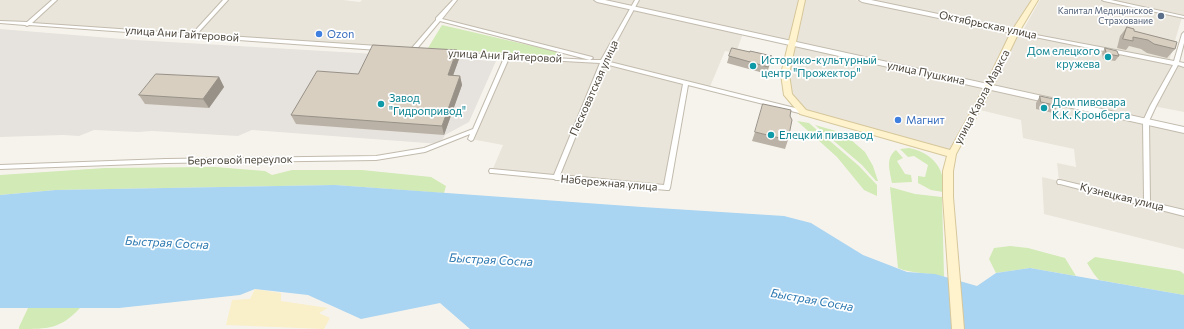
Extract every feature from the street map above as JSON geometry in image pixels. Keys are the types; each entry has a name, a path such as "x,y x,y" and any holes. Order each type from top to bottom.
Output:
{"main road":[{"path":"802,0 785,74 788,95 803,112"},
{"name":"улица Карла Маркса","path":"958,329 948,200 948,171 952,154 989,86 1015,32 1035,0"},
{"name":"улица Ани Гайтеровой","path":"803,112 952,154"}],"street":[{"path":"27,25 55,0"},
{"path":"194,34 226,0"},
{"path":"413,50 455,0"},
{"name":"улица Пушкина","path":"597,0 1184,130"},
{"name":"Песковатская улица","path":"556,178 603,62 637,0"},
{"name":"Октябрьская улица","path":"862,0 1184,65"},
{"path":"1104,0 1184,17"},
{"path":"438,19 603,62"},
{"name":"улица Ани Гайтеровой","path":"0,22 385,48"},
{"path":"1147,204 1146,121 1176,64 1184,34"},
{"path":"406,50 421,51"},
{"name":"улица Ани Гайтеровой","path":"444,52 603,62 803,112"},
{"path":"471,140 507,56"},
{"name":"Набережная улица","path":"492,171 667,188 686,82"},
{"name":"Береговой переулок","path":"0,167 166,161 376,158 425,150 475,130"},
{"name":"Кузнецкая улица","path":"1060,182 1184,213"}],"shaded area":[{"path":"0,0 343,0 360,2 362,0 855,0 1010,34 992,79 1015,32 1184,65 1184,112 1153,106 1146,121 1184,130 1184,249 1044,214 1042,177 1059,181 1057,163 1076,167 1074,149 1023,138 1021,120 976,109 952,154 803,112 788,95 785,74 791,43 743,33 736,53 725,51 709,89 686,83 667,188 492,171 503,145 471,139 507,56 600,61 438,19 413,50 0,22"},
{"path":"872,0 1034,0 1013,29"},
{"path":"1040,0 1099,0 1182,17 1169,61 1022,32"},
{"path":"1113,0 1184,0 1184,15"},
{"path":"0,29 135,40 496,61 469,122 445,135 440,144 252,130 238,136 152,131 138,132 94,130 79,136 63,135 0,137"}],"green space":[{"path":"442,25 558,52 556,57 428,48"},
{"path":"797,121 809,123 859,166 877,185 877,196 864,190 837,157"},
{"path":"815,125 843,133 865,152 873,166 878,181 876,181 862,165"},
{"path":"909,148 917,150 931,158 936,163 942,176 943,192 931,190 918,183 918,176 925,177 928,165 914,156 908,157 900,149"},
{"path":"896,150 903,158 897,161 905,174 911,175 912,182 892,183 889,161 890,157"},
{"path":"215,167 265,171 272,175 292,170 362,170 431,177 446,186 444,193 335,185 56,190 0,195 0,175 105,168"},
{"path":"890,187 915,194 942,197 944,277 898,268"},
{"path":"1010,246 1028,248 1065,258 1076,276 1030,268 996,273 989,259 994,248"},
{"path":"1095,257 1180,271 1184,274 1184,295 1099,280 1087,263"},
{"path":"28,308 80,308 60,324 38,329 19,329"}],"sand":[{"path":"255,289 281,293 281,301 328,308 319,313 330,318 324,329 226,325 232,300 250,299"}],"water":[{"name":"Быстрая Сосна","path":"335,185 784,216 811,223 863,255 907,272 935,274 977,286 996,273 1030,268 1184,295 1184,329 470,329 440,303 361,319 308,295 255,289 240,295 119,308 0,308 0,195 56,190"}],"building":[{"path":"1127,27 1134,29 1134,31 1177,42 1175,49 1154,44 1148,40 1133,37 1133,41 1123,39"},
{"name":"Завод \"Гидропривод\"","path":"373,45 457,50 448,75 460,76 442,126 291,115 317,71 358,74"},
{"path":"732,48 772,56 768,67 729,56"},
{"path":"1105,48 1117,51 1119,56 1107,54"},
{"path":"156,74 219,77 203,99 139,95"},
{"path":"1040,96 1058,100 1058,106 1041,102"},
{"name":"Елецкий пивзавод","path":"763,104 791,110 790,116 792,120 788,140 755,132"}],"place":[{"name":"Капитал Медицинское Страхование","path":"1161,16"},
{"name":"Ozon","path":"319,34"},
{"name":"Дом елецкого кружева","path":"1108,57"},
{"name":"Историко-культурный центр \"Прожектор\"","path":"753,66"},
{"name":"Завод \"Гидропривод\"","path":"381,104"},
{"name":"Дом пивовара К.К. Кронберга","path":"1044,108"},
{"name":"Магнит","path":"898,120"},
{"name":"Елецкий пивзавод","path":"771,135"}]}
